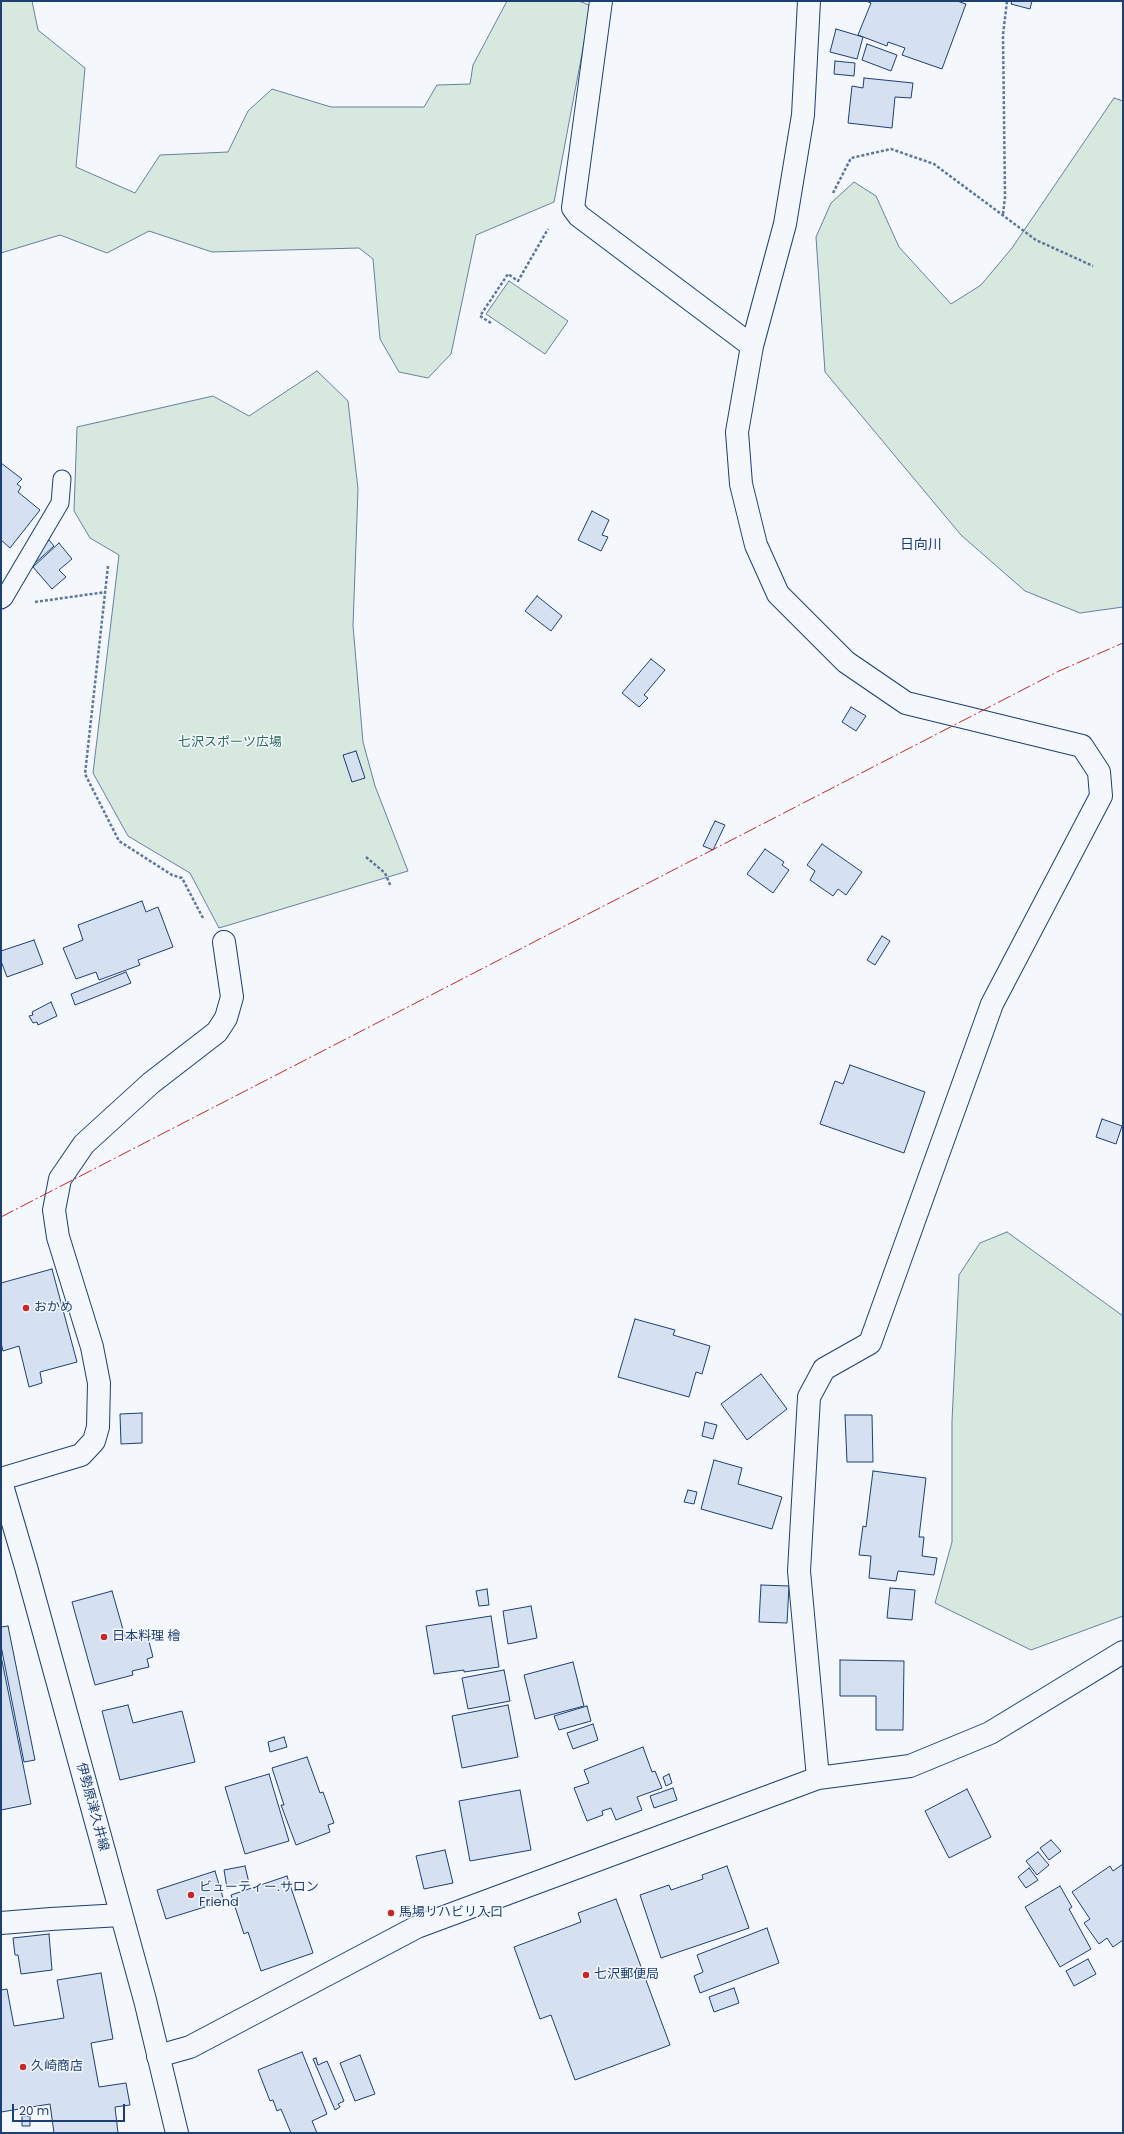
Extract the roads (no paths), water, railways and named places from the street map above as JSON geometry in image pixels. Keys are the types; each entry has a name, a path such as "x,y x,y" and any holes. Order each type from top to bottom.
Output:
{"street":[{"path":"601,1 574,208 579,216 752,346"},
{"path":"809,1 803,115 785,224 752,346 737,432 742,484 756,545 778,594 846,662 906,703 1082,746 1099,772 1101,796 992,1004 870,1343 824,1369 809,1397 799,1571 818,1778"},
{"path":"1,1479 81,1455 94,1441 98,1427 99,1383 92,1347 58,1237 54,1210 60,1179 84,1144 151,1083 217,1032 226,1018 232,997 224,942"},
{"name":"伊勢原津久井線","path":"1,1482 26,1567 122,1916 177,2133"},
{"path":"158,2056 190,2047 417,1927 818,1778 910,1766 990,1733 1123,1652"},
{"path":"1,1924 51,1919 122,1916"}],"lane":[{"path":"3,599 60,503 62,479"}],"place":[{"name":"おかめ","path":"26,1308"},
{"name":"日本料理 檜","path":"104,1637"},
{"name":"ビューティー.サロン Friend","path":"191,1895"},
{"name":"馬場リハビリ入口","path":"391,1913"},
{"name":"七沢郵便局","path":"586,1975"},
{"name":"久崎商店","path":"23,2067"}],"district":[{"name":"日向川","path":"921,545"}],"park label":[{"name":"七沢スポーツ広場","path":"230,743"}]}
